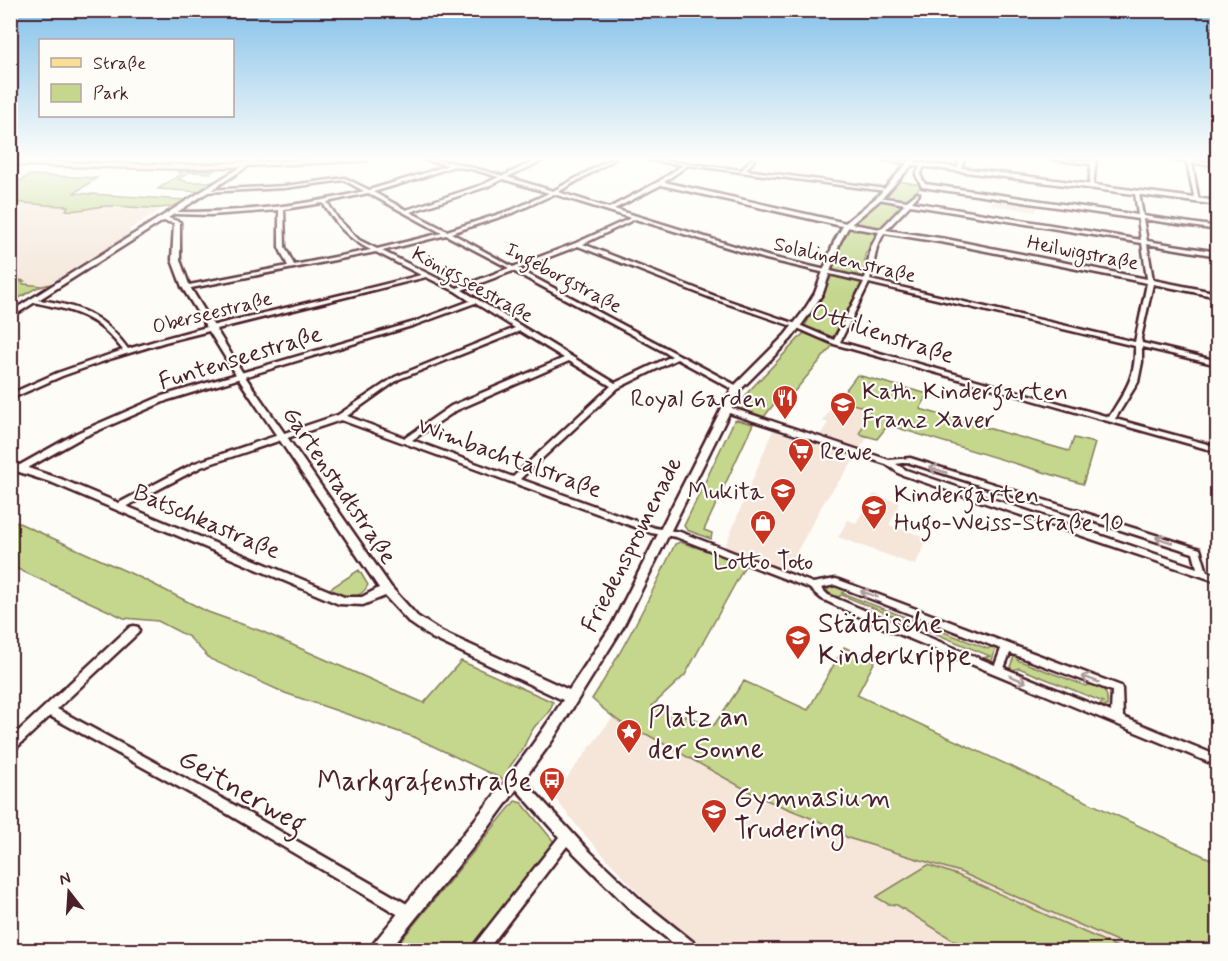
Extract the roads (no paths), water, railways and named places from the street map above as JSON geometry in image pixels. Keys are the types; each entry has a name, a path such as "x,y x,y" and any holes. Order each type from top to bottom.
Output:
{"street":[{"path":"10,316 188,204"},
{"path":"174,213 281,208 318,204"},
{"name":"Königsseestraße","path":"326,204 336,220 350,234 378,251 457,290 615,386"},
{"name":"Ingeborgstraße","path":"393,204 737,388"},
{"path":"407,211 428,204"},
{"path":"186,287 413,244 525,204"},
{"name":"Solalindenstraße","path":"589,204 758,255 1218,363"},
{"path":"609,210 621,204"},
{"name":"Heilwigstraße","path":"752,204 846,225 883,230 1218,295"},
{"name":"Friedenspromenade","path":"380,951 516,780 573,698 617,627 737,388 797,326 819,293 837,242 846,225 871,204"},
{"path":"836,343 867,281 871,252 883,230 908,204"},
{"path":"914,204 1218,254"},
{"path":"1044,204 1218,230"},
{"path":"1111,420 1134,382 1139,362 1138,344 1150,282 1138,204"},
{"path":"281,208 282,247 291,266"},
{"path":"457,290 578,244 634,218"},
{"name":"Gartenstadtstraße","path":"163,219 177,222 176,260 186,287 210,328 387,590 413,620 437,635 573,698"},
{"name":"Ottilienstraße","path":"578,244 712,297 797,326 836,343 1218,450"},
{"name":"Oberseestraße","path":"10,398 57,376 126,350 371,291 426,275"},
{"path":"34,301 55,304 84,313 110,329 126,350"},
{"name":"Funtenseestraße","path":"23,468 80,435 140,408 240,375 413,324 475,301"},
{"path":"118,507 198,465 281,435 341,417 398,378 519,329"},
{"path":"515,480 615,386 677,356"},
{"path":"407,440 454,408 569,358"},
{"path":"726,409 890,462 903,472 1218,579"},
{"name":"Wimbachtalstraße","path":"341,417 654,531 677,534 812,586"},
{"path":"890,462 907,460 1197,551 1203,574"},
{"name":"Batschkastraße","path":"10,465 23,468 343,601 363,601 387,590"},
{"path":"1080,532 1085,515"},
{"path":"812,586 836,582 1118,689 1117,719"},
{"path":"812,586 825,597 1218,761"},
{"path":"10,747 51,711 134,630"},
{"path":"998,671 1007,647"},
{"name":"Geitnerweg","path":"51,711 230,809 409,913"},
{"path":"516,780 567,836 638,907 692,951"},
{"path":"479,951 567,836"}],"place":[{"name":"Royal Garden","path":"785,421"},
{"name":"Kath. Kindergarten Franz Xaver","path":"843,428"},
{"name":"Rewe","path":"801,474"},
{"name":"Mukita","path":"783,514"},
{"name":"Kindergarten Hugo-Weiss-Straße 10","path":"874,531"},
{"name":"Lotto Toto","path":"763,546"},
{"name":"Städtische Kinderkrippe","path":"798,661"},
{"name":"Platz an der Sonne","path":"629,755"},
{"name":"Markgrafenstraße","path":"552,803"},
{"name":"Gymnasium Trudering","path":"714,835"}]}
